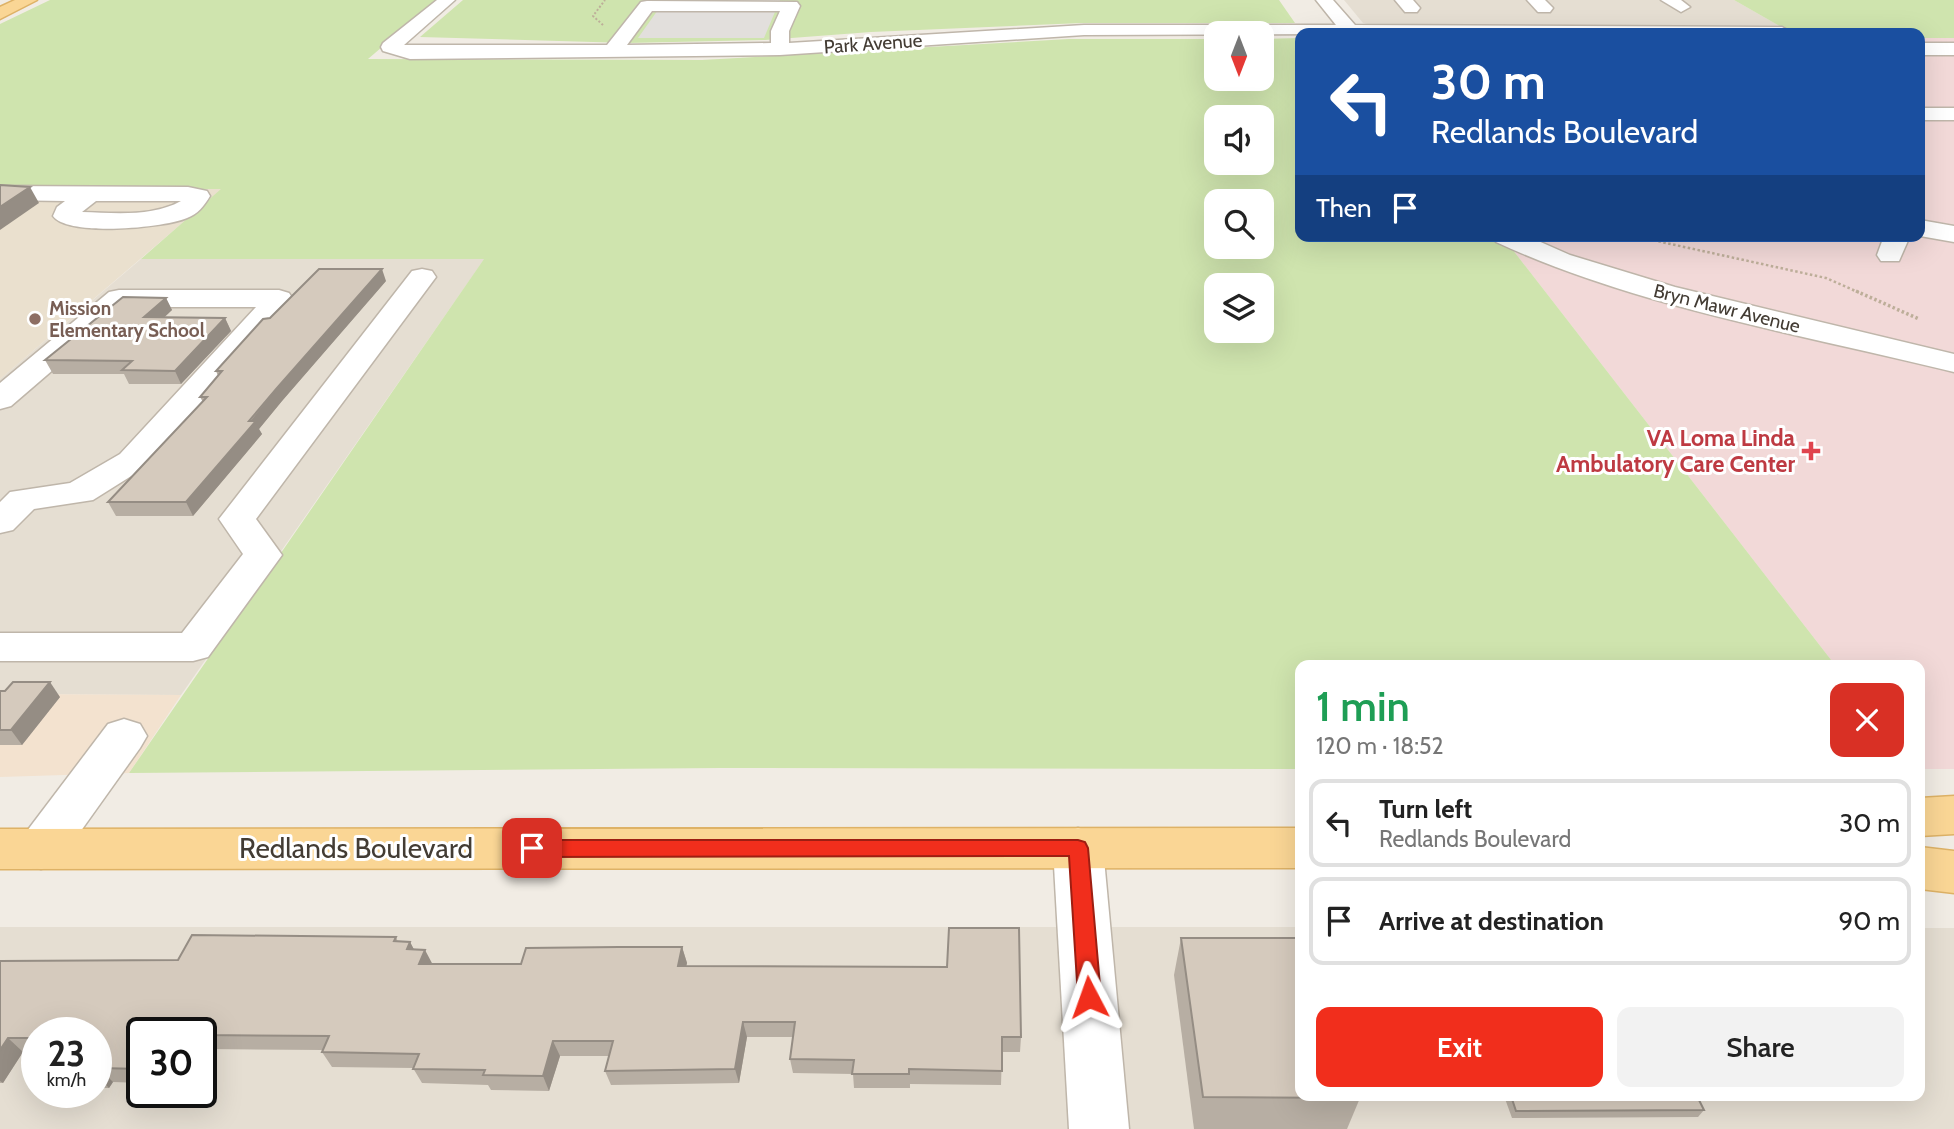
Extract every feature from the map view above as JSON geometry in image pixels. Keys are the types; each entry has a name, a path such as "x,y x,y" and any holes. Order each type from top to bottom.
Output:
{"main road":[{"path":"0,14 29,0"},
{"path":"1925,817 1954,815"},
{"name":"Redlands Boulevard","path":"20,849 1295,848"},
{"path":"1925,869 1954,872"}],"street":[{"name":"Park Avenue","path":"447,0 390,47 396,51 612,52 782,33 1084,30 1295,32"},
{"path":"1327,4 1357,8"},
{"path":"1327,4 1348,28"},
{"path":"1384,8 1412,5"},
{"path":"1518,8 1546,5"},
{"path":"1299,10 1311,28"},
{"path":"1636,14 1658,28"},
{"path":"633,25 662,32 782,33"},
{"path":"633,25 782,33"},
{"path":"612,52 633,25"},
{"path":"1925,49 1954,49"},
{"path":"1925,114 1954,114"},
{"path":"1925,114 1954,128"},
{"path":"0,194 90,194"},
{"path":"1925,229 1954,234"},
{"name":"Bryn Mawr Avenue","path":"1518,242 1560,261 1666,293 1949,345"},
{"name":"Bryn Mawr Avenue","path":"1574,242 1650,266 1949,345"},
{"path":"0,647 193,647 263,555 237,519 422,277"},
{"path":"0,399 119,298 279,299 132,461 80,492 23,500 0,522"},
{"path":"20,849 124,736"},
{"path":"1078,848 1099,1129"}],"path":[{"path":"605,0 593,16 607,28"},
{"path":"1661,242 1826,278 1919,319"}],"shaded area":[{"path":"665,0 780,0 764,38 638,38"},
{"path":"1344,0 1734,0 1778,25 1374,26 1363,23"},
{"name":"VA Loma Linda Ambulatory Care Center","path":"1925,38 1954,38 1954,769 1925,769 1925,660 1831,660 1507,242 1925,242"},
{"name":"Mission Elementary School","path":"0,189 222,189 0,379"},
{"path":"485,258 181,695 0,694 0,379 141,259"},
{"path":"0,694 181,695 129,773 0,777"},
{"path":"0,927 1295,927 1295,1101 1925,1101 1925,928 1954,928 1954,1129 0,1129"}],"green space":[{"path":"50,0 437,0 368,59 702,60 1069,39 1204,39 1204,91 1274,91 1274,39 1295,38 1295,242 1507,242 1831,660 1295,660 1295,769 720,768 129,773 484,259 141,259 221,189 0,189 0,24"},
{"path":"463,0 1279,0 1295,23 1082,23 871,32 765,40 627,43 420,37"},
{"path":"1734,0 1954,0 1954,38 1925,38 1925,28 1783,28"}],"building":[{"path":"0,185 30,187 0,207"},
{"path":"319,269 382,269 249,421 256,421 186,502 108,502 207,397 200,397 222,371 216,371 263,319 270,318"},
{"path":"123,297 166,298 144,317 225,318 175,371 122,370 132,361 45,360"},
{"path":"13,682 50,682 11,730 0,730 0,691 5,691"},
{"path":"949,928 1019,928 1021,1037 1002,1037 1002,1071 909,1069 909,1074 852,1074 854,1060 790,1059 795,1022 743,1022 735,1069 605,1071 613,1041 553,1041 543,1076 483,1075 485,1070 413,1069 419,1054 322,1052 329,1036 217,1035 217,1017 126,1017 126,1069 112,1068 112,1017 21,1017 21,1038 8,1038 0,1050 0,961 178,960 192,935 396,937 394,941 410,942 407,949 425,950 419,964 521,964 526,948 682,947 678,966 947,967"},
{"path":"1181,938 1295,938 1295,1098 1203,1097"},
{"path":"1513,1101 1700,1101 1704,1110 1516,1111"}],"place":[{"name":"Mission Elementary School","path":"35,319"},
{"name":"VA Loma Linda Ambulatory Care Center","path":"1811,451"}],"route":[{"path":"532,848 1078,848 1089,997"}]}
